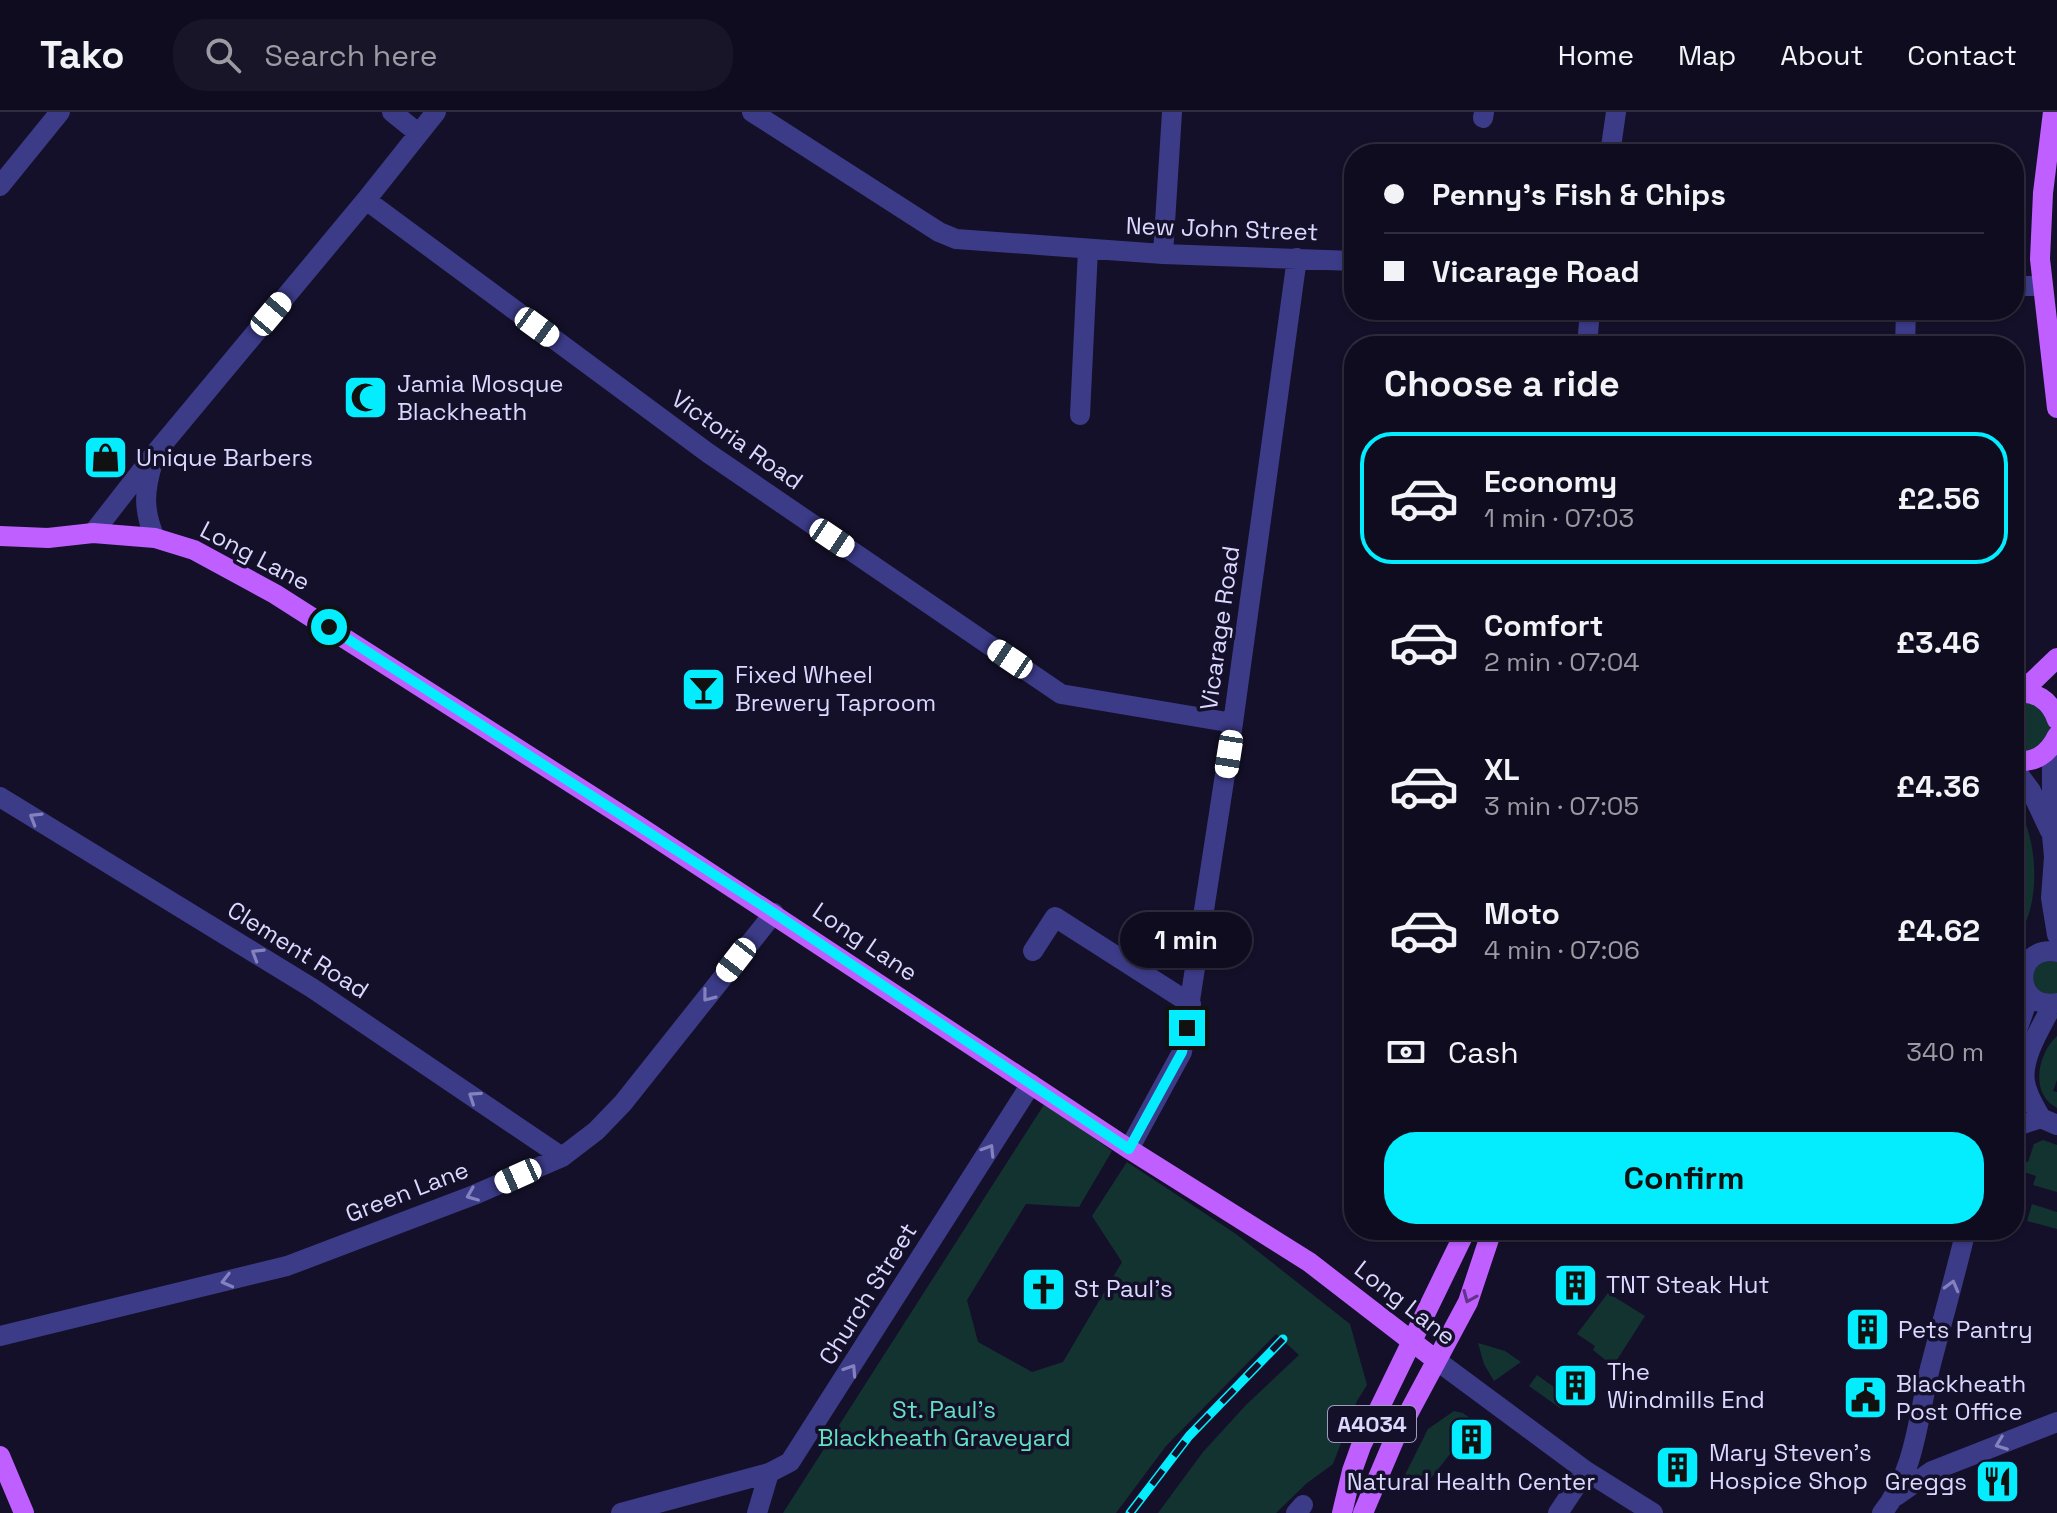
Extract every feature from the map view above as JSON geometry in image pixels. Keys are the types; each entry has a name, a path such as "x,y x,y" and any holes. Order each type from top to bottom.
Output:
{"main road":[{"path":"2053,112 2043,193 2040,259 2055,366 2057,408"},
{"name":"Long Lane","path":"0,536 48,538 93,533 155,538 194,550 275,594 774,913 1129,1149 1309,1262 1436,1360"},
{"path":"2024,687 2057,658"},
{"path":"2024,693 2054,706"},
{"path":"2024,762 2039,758 2054,742"},
{"path":"1412,1339 1461,1240"},
{"path":"1436,1360 1468,1302 1489,1240"},
{"name":"A4034","path":"1342,1513 1361,1446 1412,1339"},
{"name":"A4034","path":"1363,1513 1394,1440 1436,1360"},
{"path":"0,1456 24,1513"}],"street":[{"path":"0,186 60,112"},
{"path":"392,112 418,133"},
{"path":"93,533 436,112"},
{"name":"New John Street","path":"752,112 939,232 956,239 1163,254 1344,260"},
{"path":"1163,254 1172,112"},
{"path":"1611,144 1616,112"},
{"name":"Victoria Road","path":"366,200 708,453 1061,694 1233,723"},
{"path":"1080,415 1088,249"},
{"name":"Vicarage Road","path":"1129,1149 1182,1052 1233,723 1297,258"},
{"path":"2024,286 2043,286"},
{"path":"155,538 144,502 157,451"},
{"path":"2054,742 2051,898 2057,935"},
{"path":"2024,782 2052,835"},
{"name":"Clement Road","path":"0,797 312,988 562,1157"},
{"path":"2024,970 2032,957 2051,898"},
{"name":"Green Lane","path":"0,1336 287,1266 474,1195 562,1157 596,1131 623,1103 774,913"},
{"path":"1033,951 1055,917 1191,1004"},
{"path":"2032,957 2046,951 2057,952"},
{"path":"2024,984 2029,996 2044,1004 2055,1003"},
{"path":"2024,1010 2029,996"},
{"path":"2024,1126 2049,1122 2025,1085 2024,1072 2034,1042 2055,1003"},
{"name":"Church Street","path":"621,1513 769,1473 790,1462 1031,1084"},
{"path":"1896,1496 1913,1447 1963,1240"},
{"name":"Long Lane","path":"1436,1360 1586,1471 1653,1513"},
{"path":"1882,1513 1896,1496 1932,1471 2057,1422"},
{"path":"1558,1513 1586,1471"},
{"path":"757,1513 769,1473"}],"green space":[{"path":"2024,701 2037,705 2049,719 2051,729 2036,752 2024,752"},
{"path":"2024,820 2033,852 2030,911 2024,926"},
{"path":"2057,962 2057,997 2039,996 2031,976 2038,964"},
{"path":"2057,1036 2057,1080 2053,1091 2057,1092 2057,1108 2048,1102 2043,1093 2039,1073 2045,1052"},
{"name":"St. Paul's Blackheath Graveyard","path":"1045,1103 1112,1151 1079,1207 1026,1204 967,1300 978,1342 1032,1372 1063,1362 1122,1262 1092,1216 1127,1162 1236,1234 1350,1324 1367,1385 1357,1401 1333,1464 1307,1483 1276,1513 1158,1513 1203,1452 1246,1405 1299,1355 1276,1334 1166,1446 1116,1513 783,1513"},
{"path":"2043,1140 2057,1145 2057,1192 2033,1185 2036,1176 2024,1172 2024,1161 2028,1162 2034,1144"},
{"path":"2032,1204 2057,1212 2057,1229 2027,1221"},
{"path":"1608,1293 1645,1316 1613,1366 1593,1350 1595,1346 1577,1334"},
{"path":"1478,1343 1505,1351 1521,1362 1494,1381 1484,1364"},
{"path":"1537,1375 1568,1397 1560,1408 1529,1386"},
{"path":"1454,1411 1463,1413 1475,1422 1421,1491 1404,1477 1428,1429"}],"railway":[{"path":"1130,1513 1189,1436 1283,1339"}],"place":[{"name":"Jamia Mosque Blackheath","path":"366,398"},
{"name":"Unique Barbers","path":"105,458"},
{"name":"Fixed Wheel Brewery Taproom","path":"704,689"},
{"name":"TNT Steak Hut","path":"1575,1285"},
{"name":"St Paul's","path":"1043,1289"},
{"name":"Pets Pantry","path":"1867,1330"},
{"name":"The Windmills End","path":"1576,1386"},
{"name":"Blackheath Post Office","path":"1865,1398"},
{"name":"Natural Health Center","path":"1471,1440"},
{"name":"Mary Steven's Hospice Shop","path":"1678,1467"},
{"name":"Greggs","path":"1998,1482"}],"route":[{"path":"329,627 774,913 1129,1149 1182,1052 1187,1028"}]}
